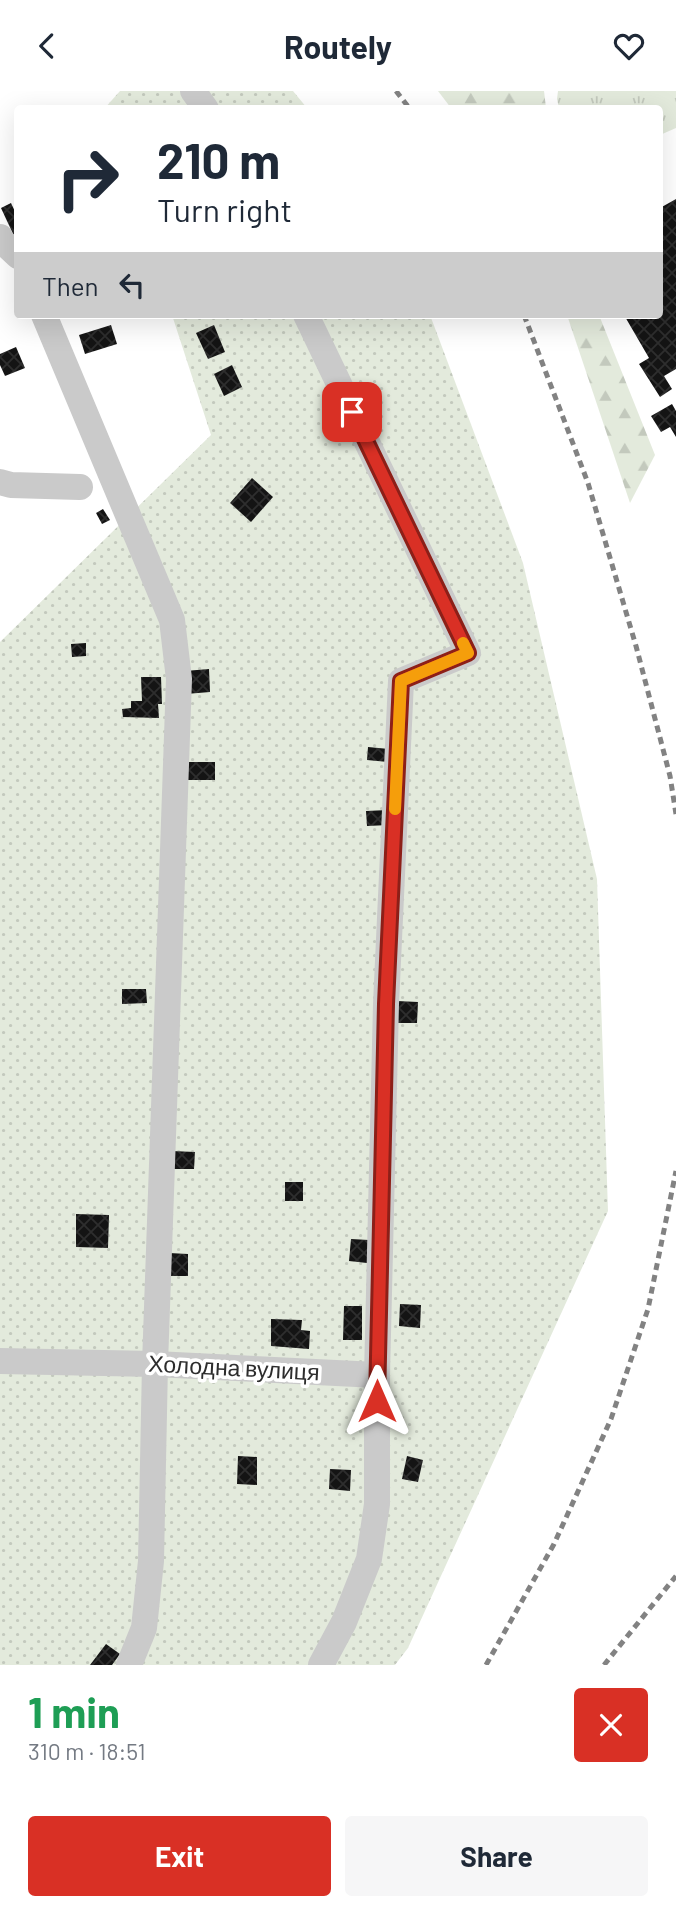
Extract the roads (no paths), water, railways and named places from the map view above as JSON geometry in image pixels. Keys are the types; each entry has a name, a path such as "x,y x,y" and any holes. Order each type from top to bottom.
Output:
{"street":[{"path":"0,239 14,252"},
{"path":"46,319 172,620 179,679 155,1364 151,1561 144,1628 129,1665"},
{"path":"308,319 468,653 401,681 386,1004 377,1375 377,1504 369,1559 344,1622 321,1665"},
{"path":"0,482 11,485 80,487"},
{"name":"Холодна вулиця","path":"0,1361 155,1364 377,1375"}],"railway":[{"path":"396,91 407,105"},
{"path":"526,319 588,483 636,646 670,776 676,814"},
{"path":"486,1665 554,1544 611,1419 648,1309 676,1171"},
{"path":"604,1665 676,1576"}]}
